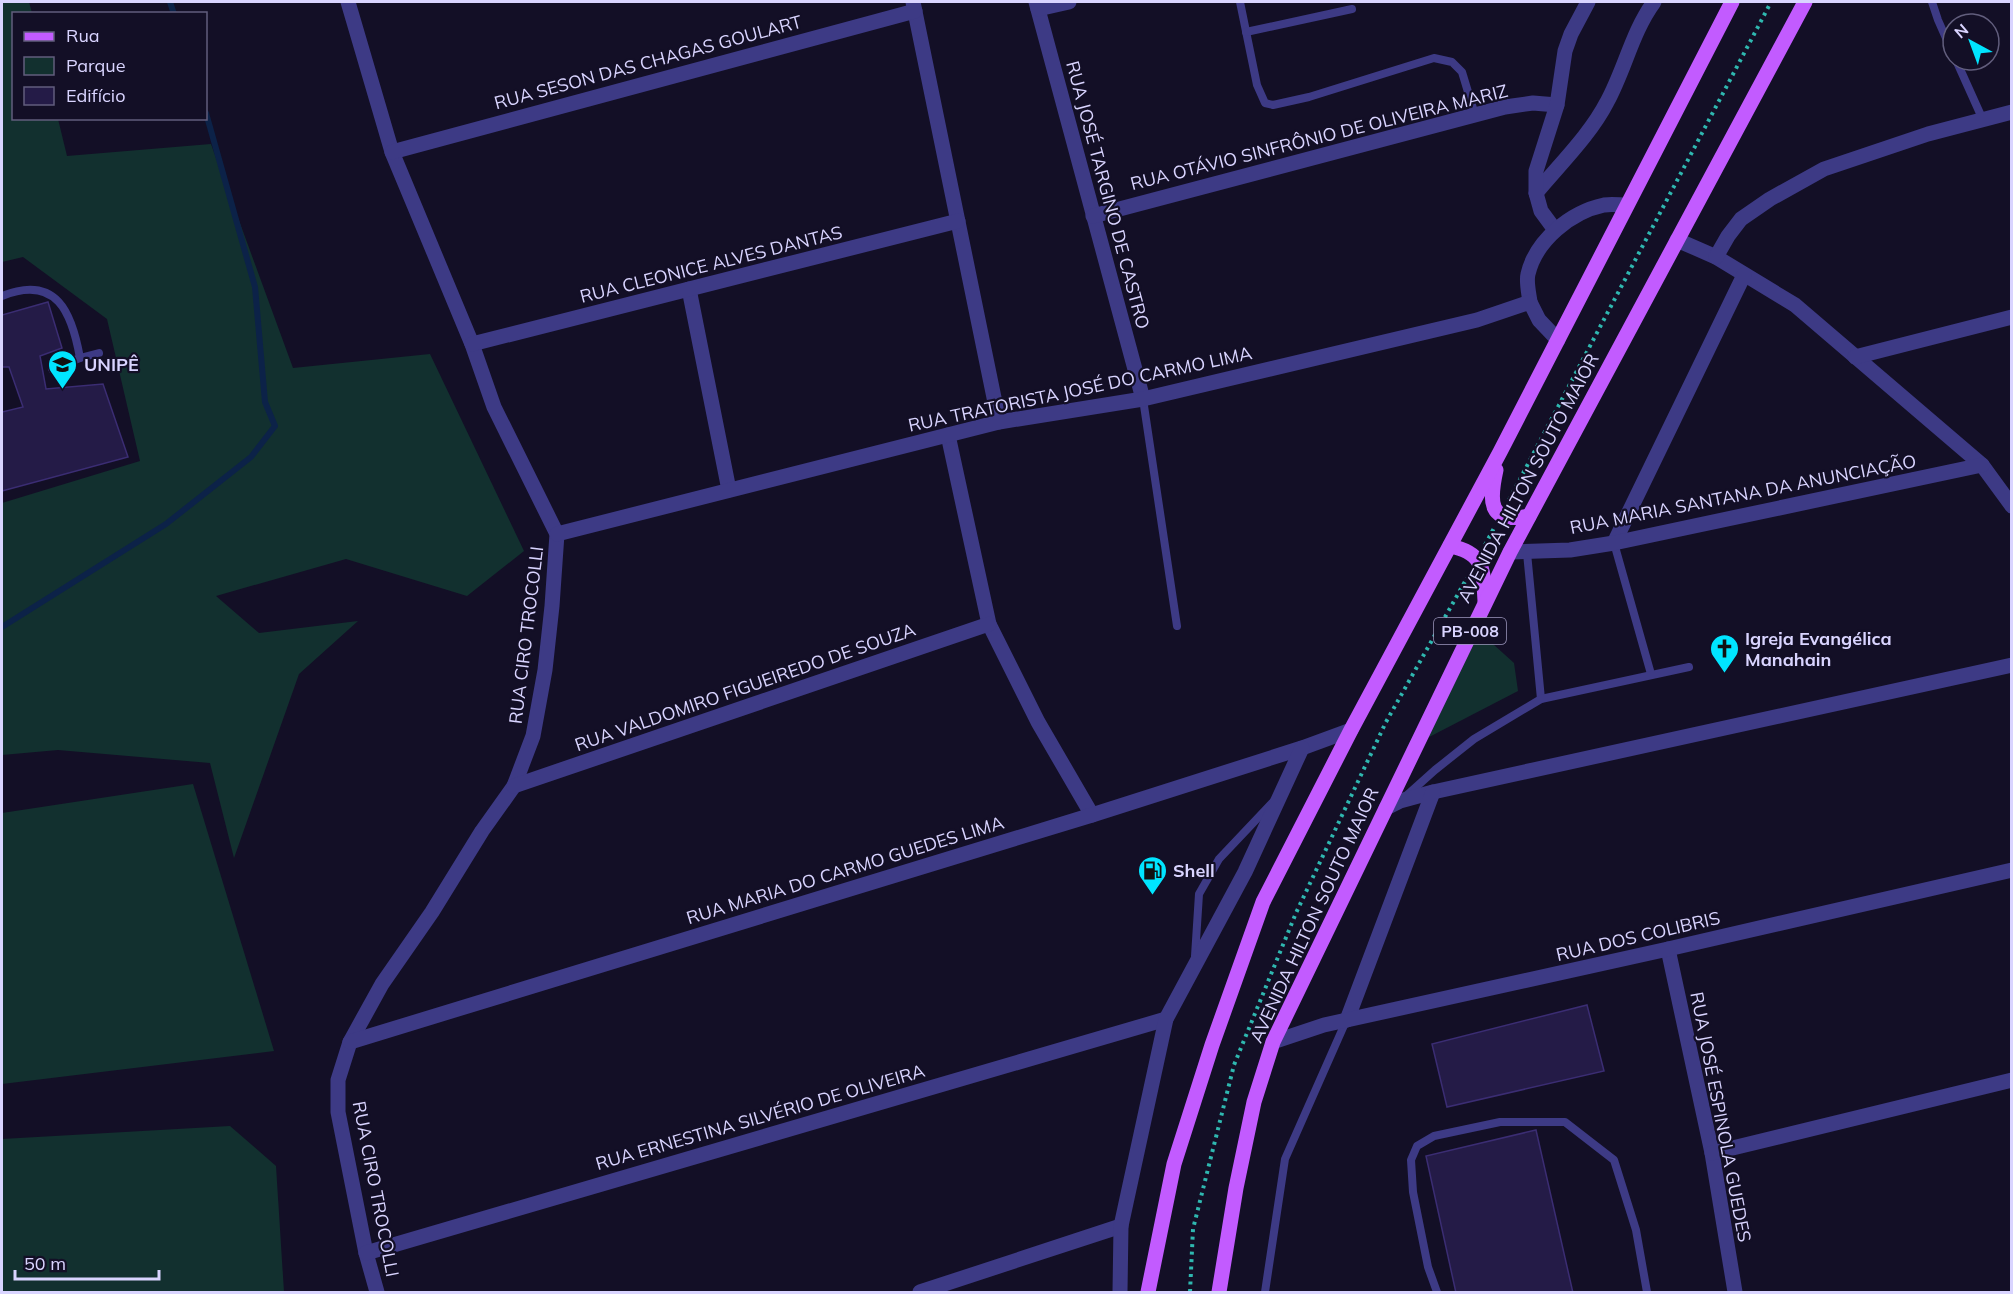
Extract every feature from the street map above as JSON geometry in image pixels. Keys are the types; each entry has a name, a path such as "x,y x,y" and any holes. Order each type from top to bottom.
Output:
{"main road":[{"name":"AVENIDA HILTON SOUTO MAIOR","path":"1148,1293 1174,1164 1212,1045 1263,902 1351,730 1500,452 1732,2"},
{"name":"AVENIDA HILTON SOUTO MAIOR","path":"1219,1293 1236,1188 1254,1102 1273,1042 1510,552 1805,2"},
{"path":"1500,452 1491,493 1496,512 1514,519 1529,516"},
{"path":"1450,546 1467,550 1477,558 1483,576 1485,601"}],"street":[{"name":"RUA CIRO TROCOLLI","path":"348,2 392,152 472,344 494,407 557,534 545,670 533,736 514,786 382,984 350,1042 338,1080 338,1112 366,1253 377,1293"},
{"path":"1037,5 1069,2"},
{"path":"1555,230 1541,211 1536,193 1536,171 1557,105 1565,51 1588,2"},
{"path":"1536,193 1586,132 1607,102 1629,47 1654,2"},
{"name":"RUA JOSÉ TARGINO DE CASTRO","path":"1037,5 1143,399"},
{"name":"RUA SESON DAS CHAGAS GOULART","path":"392,152 914,6"},
{"path":"914,6 999,422"},
{"name":"RUA OTÁVIO SINFRÔNIO DE OLIVEIRA MARIZ","path":"1092,216 1505,107 1533,103 1557,105"},
{"path":"1716,257 1741,219 1770,199 1824,169 1928,134 2012,112"},
{"path":"1558,340 1539,320 1530,302 1527,275 1538,251 1555,230 1579,213 1605,205 1627,205"},
{"name":"RUA CLEONICE ALVES DANTAS","path":"472,344 958,221"},
{"path":"1677,240 1716,257 1795,305 1982,465 2012,506"},
{"path":"1614,543 1744,275"},
{"path":"689,289 729,490"},
{"name":"RUA TRATORISTA JOSÉ DO CARMO LIMA","path":"557,534 999,422 1143,399 1477,320 1530,302"},
{"path":"1855,357 2012,317"},
{"path":"948,435 989,624 1038,722 1092,815"},
{"name":"RUA MARIA SANTANA DA ANUNCIAÇÃO","path":"1510,552 1570,550 1614,543 1982,465"},
{"name":"RUA VALDOMIRO FIGUEIREDO DE SOUZA","path":"514,786 989,624"},
{"path":"1386,808 1400,801 1433,792 2012,665"},
{"name":"RUA MARIA DO CARMO GUEDES LIMA","path":"350,1042 1092,815 1302,748 1351,730"},
{"path":"1120,1293 1121,1226 1166,1019 1245,872 1302,748"},
{"path":"1347,1020 1433,792"},
{"name":"RUA DOS COLIBRIS","path":"1273,1042 1324,1025 2012,870"},
{"name":"RUA JOSÉ ESPINOLA GUEDES","path":"1668,949 1712,1153 1735,1293"},
{"name":"RUA ERNESTINA SILVÉRIO DE OLIVEIRA","path":"366,1253 1166,1019"},
{"path":"1712,1153 2012,1080"},
{"path":"920,1293 1121,1226"}],"lane":[{"path":"1240,2 1257,85 1265,103 1273,105 1309,97 1434,58 1452,62 1462,72 1475,115"},
{"path":"1932,2 1941,27"},
{"path":"1246,32 1352,9"},
{"path":"1961,72 1983,120"},
{"path":"2,296 10,292 33,289 53,297 63,306 69,317 80,358"},
{"path":"52,369 99,353"},
{"path":"1143,399 1177,626"},
{"path":"1614,543 1651,674"},
{"path":"1527,552 1541,699"},
{"path":"1400,801 1474,739 1541,699 1689,667"},
{"path":"1195,966 1198,894 1218,859 1282,793"},
{"path":"1264,1293 1285,1159 1347,1020"},
{"path":"1437,1293 1428,1267 1413,1192 1411,1160 1417,1146 1434,1136 1500,1122 1565,1122 1614,1160 1636,1230 1647,1293"}],"path":[{"path":"1190,1293 1193,1230 1234,1065 1296,913 1386,722 1501,515 1771,2"}],"green space":[{"path":"2,2 29,2 32,12 12,12 12,120 58,120 67,156 211,144 293,368 430,354 524,551 467,596 346,559 216,596 259,633 358,621 299,674 234,858 210,763 58,750 2,755 2,503 140,461 107,319 23,257 2,262"},
{"path":"1473,626 1514,663 1518,691 1406,749"},
{"path":"193,784 274,1051 2,1084 2,813"},
{"path":"230,1126 276,1166 284,1292 2,1292 2,1139"}],"building":[{"path":"48,302 62,348 40,356 46,389 103,384 128,457 2,491 2,412 23,407 9,367 2,367 2,315"},
{"path":"1587,1005 1604,1071 1447,1107 1432,1044"},
{"path":"1536,1130 1573,1293 1456,1293 1426,1156"}],"waterway":[{"path":"170,2 173,12"},
{"path":"2,627 166,524 251,457 275,426 265,402 255,287 207,117"}],"place":[{"name":"UNIPÊ","path":"63,390"},
{"name":"Igreja Evangélica Manahain","path":"1724,674"},
{"name":"Shell","path":"1152,896"}]}
